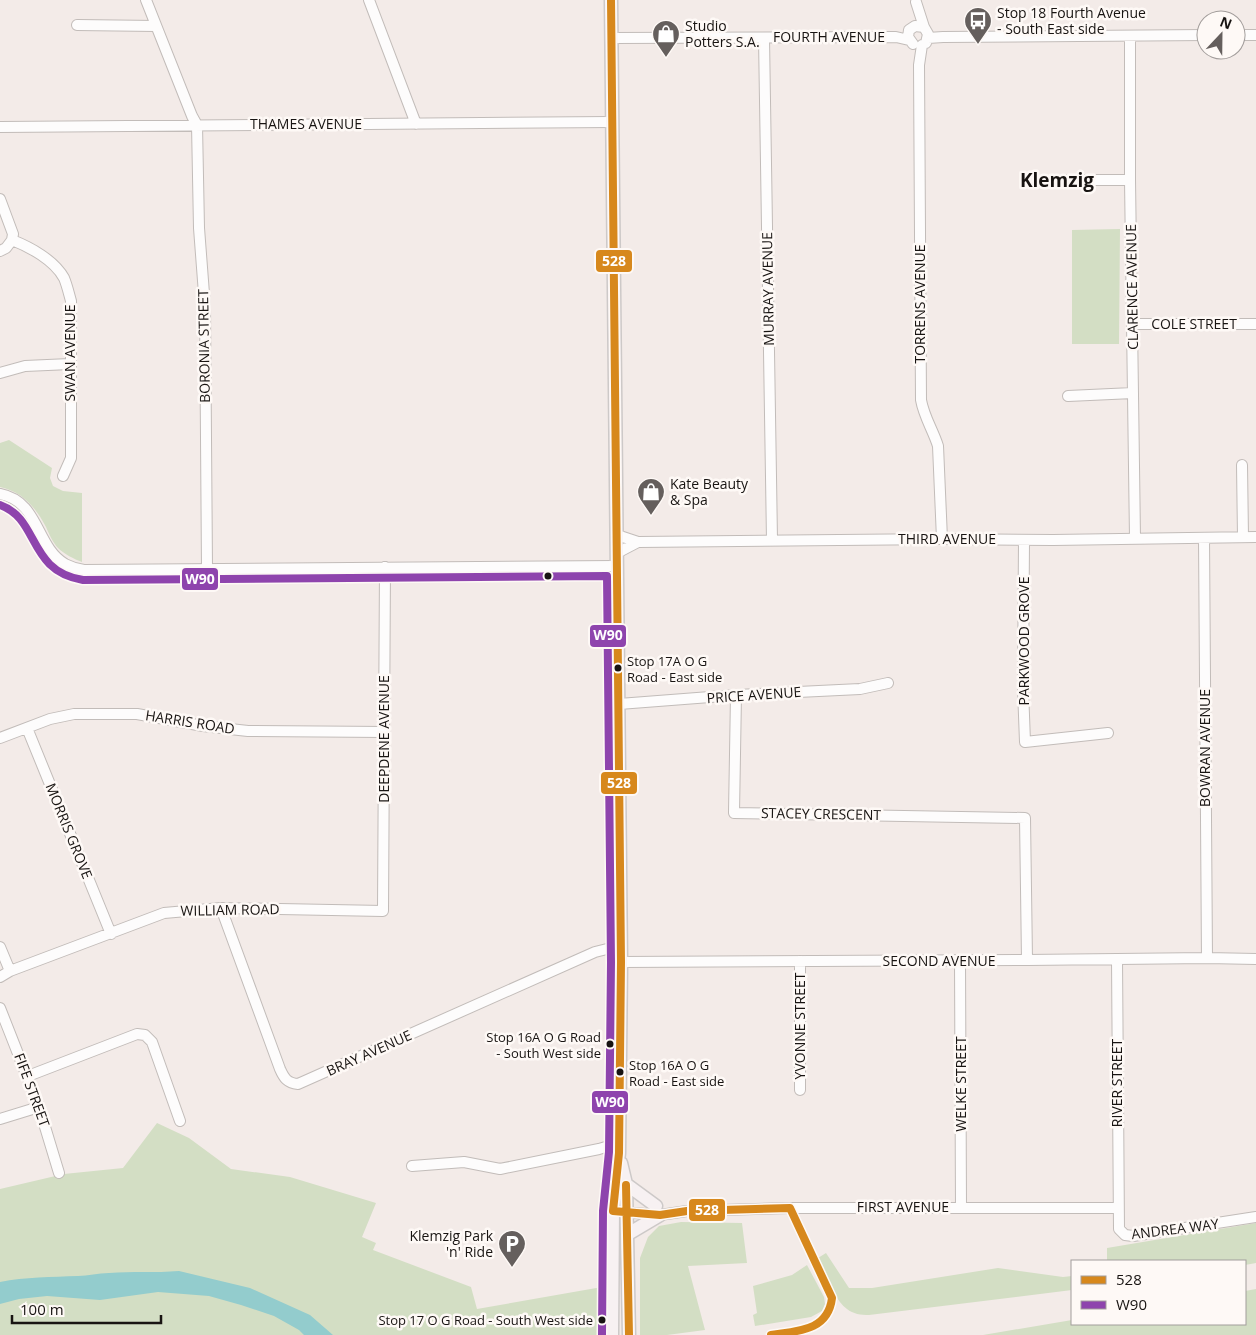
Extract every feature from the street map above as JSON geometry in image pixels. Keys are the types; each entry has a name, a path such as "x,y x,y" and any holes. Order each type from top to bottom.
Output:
{"main road":[{"path":"611,0 622,962 619,1148 613,1211 612,1335"},
{"path":"619,1148 626,1184 630,1335"},
{"path":"626,1184 658,1210 628,1234"}],"street":[{"path":"146,0 197,125"},
{"path":"369,0 416,124"},
{"name":"TORRENS AVENUE","path":"916,1 919,65 920,400 923,412 938,446 942,539"},
{"path":"77,25 156,26"},
{"name":"FOURTH AVENUE","path":"612,38 1196,35"},
{"name":"CLARENCE AVENUE","path":"1130,36 1135,538"},
{"name":"MURRAY AVENUE","path":"764,38 772,540"},
{"name":"THAMES AVENUE","path":"0,127 611,122"},
{"name":"BORONIA STREET","path":"197,125 199,228 206,307 207,568"},
{"path":"1062,180 1130,180"},
{"path":"0,199 13,234 12,240 6,248 0,251"},
{"name":"SWAN AVENUE","path":"12,240 28,247 50,263 63,278 71,302 71,458 63,476"},
{"name":"COLE STREET","path":"1132,324 1256,324"},
{"path":"0,373 25,366 70,364"},
{"path":"1068,396 1133,393"},
{"path":"1242,465 1243,537"},
{"path":"0,494 7,495 27,509 50,551 65,564 84,570 617,566"},
{"name":"THIRD AVENUE","path":"617,535 638,542 1256,537"},
{"name":"BOWRAN AVENUE","path":"1204,538 1207,958"},
{"name":"PARKWOOD GROVE","path":"1024,540 1023,690 1025,742 1108,733"},
{"name":"THIRD AVENUE","path":"617,553 638,542"},
{"name":"DEEPDENE AVENUE","path":"383,911 385,567"},
{"name":"PRICE AVENUE","path":"619,704 736,695 860,689 888,682"},
{"name":"STACEY CRESCENT","path":"736,695 734,812 1025,818 1027,960"},
{"name":"HARRIS ROAD","path":"0,738 62,715 137,714 203,726 248,731 384,732"},
{"name":"MORRIS GROVE","path":"27,728 110,934"},
{"name":"BRAY AVENUE","path":"221,908 280,1069 284,1078 291,1083 298,1084 595,952 607,949 621,949"},
{"name":"WILLIAM ROAD","path":"0,977 10,971 164,913 175,911 221,908 383,911"},
{"path":"0,947 10,971"},
{"name":"RIVER STREET","path":"1117,959 1118,1208"},
{"name":"SECOND AVENUE","path":"622,962 1256,959"},
{"name":"WELKE STREET","path":"960,960 961,1207"},
{"name":"YVONNE STREET","path":"800,961 800,1090"},
{"name":"FIFE STREET","path":"0,1008 28,1076 60,1173"},
{"path":"28,1076 137,1034 145,1035 152,1042 180,1121"},
{"path":"0,1119 39,1107"},
{"path":"412,1166 464,1162 500,1169 599,1149 619,1148"},
{"name":"FIRST AVENUE","path":"613,1211 790,1208 1118,1208"},
{"name":"ANDREA WAY","path":"1118,1208 1119,1229 1125,1235 1133,1236 1256,1217"}],"green space":[{"path":"1120,229 1119,344 1072,344 1072,230"},
{"path":"9,440 52,468 50,478 53,486 63,491 82,493 82,562 58,548 38,513 28,502 8,489 0,487 0,443"},
{"path":"157,1123 189,1138 231,1169 290,1177 376,1203 362,1237 376,1243 373,1250 471,1287 477,1309 602,1287 600,1335 0,1335 0,1189 64,1174 123,1168"},
{"path":"681,1222 742,1223 747,1263 688,1266 705,1330 667,1335 640,1335 640,1258 648,1237 659,1226"},
{"path":"1256,1223 1256,1263 1246,1265 1246,1260 1107,1260 1107,1248"},
{"path":"826,1253 849,1288 872,1288 998,1268 1063,1277 1071,1276 1071,1290 869,1315 860,1314 852,1312 842,1305 834,1293 818,1258"},
{"path":"807,1265 824,1297 825,1304 822,1311 811,1317 755,1326 753,1315 757,1313 753,1286 792,1275"},
{"path":"1256,1289 1256,1335 983,1335 1071,1320 1071,1325 1246,1325 1246,1291"}],"water":[{"path":"179,1271 250,1288 310,1315 333,1335 304,1335 299,1330 274,1316 209,1296 158,1292 100,1300 47,1296 19,1299 0,1304 0,1282 9,1280 105,1273"}],"transit line":[{"name":"528","path":"611,0 621,962 619,1153 613,1211 660,1215 687,1211 790,1208 832,1298 825,1317 818,1323 801,1330 771,1335"},
{"name":"W90","path":"0,505 13,512 22,521 43,556 52,566 65,575 83,580 607,576 611,962 609,1152 603,1211 602,1335"},
{"name":"528","path":"626,1185 629,1335"}],"place":[{"name":"Stop 18 Fourth Avenue - South East side","path":"978,45"},
{"name":"Studio Potters S.A.","path":"666,58"},
{"name":"Kate Beauty & Spa","path":"651,516"},
{"name":"Stop 17A O G Road - East side","path":"618,668"},
{"name":"Stop 16A O G Road - South West side","path":"610,1044"},
{"name":"Stop 16A O G Road - East side","path":"620,1072"},
{"name":"Klemzig Park 'n' Ride","path":"512,1268"},
{"name":"Stop 17 O G Road - South West side","path":"602,1320"}],"district":[{"name":"Klemzig","path":"1057,180"}]}
